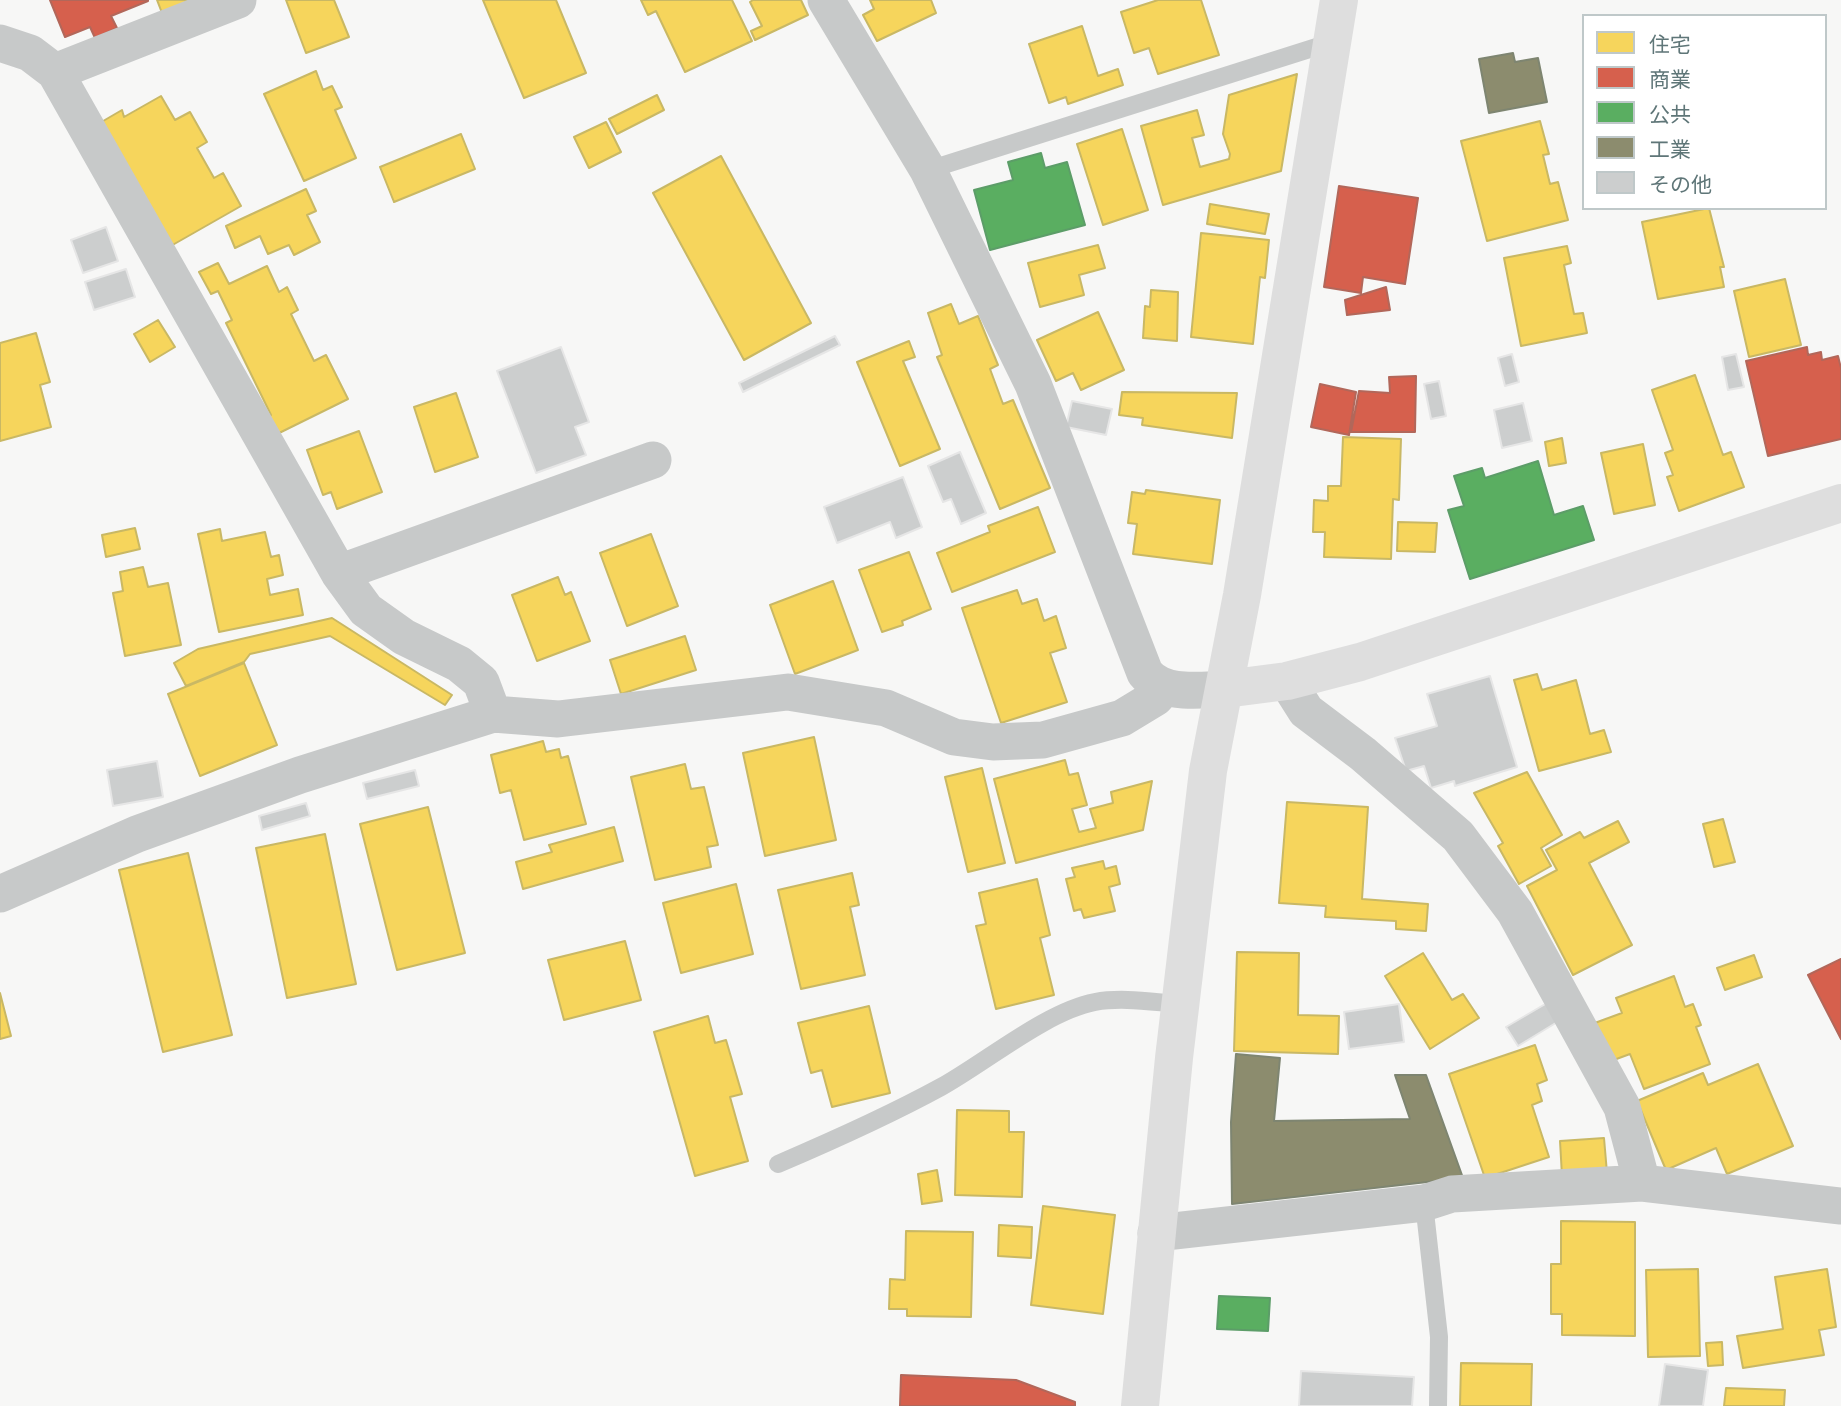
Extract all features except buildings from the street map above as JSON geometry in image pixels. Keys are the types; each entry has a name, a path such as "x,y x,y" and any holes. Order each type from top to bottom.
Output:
{"street":[{"path":"55,72 238,0"},
{"path":"827,0 928,170 1033,384 1145,673 1153,682 1190,691 1287,681 1360,662 1841,503"},
{"path":"1140,1406 1180,1004 1208,771 1225,689 1339,0"},
{"path":"0,43 30,53 55,72 339,573 366,610 404,637 459,664 481,682 493,714"},
{"path":"339,573 653,460"},
{"path":"1287,681 1306,711 1363,754 1458,836 1515,912 1622,1107 1642,1183"},
{"path":"0,894 150,829 300,775 493,714 558,719 788,692 886,708 954,737 993,742 1043,740 1122,718 1155,698 1165,687"},
{"path":"1156,1233 1424,1203 1452,1194 1642,1183 1841,1206"}],"lane":[{"path":"928,170 1333,42"},
{"path":"778,1164 865,1127 943,1086 1050,1020 1094,1002 1129,1000 1180,1004"},
{"path":"1424,1203 1438,1337 1438,1406"}]}
